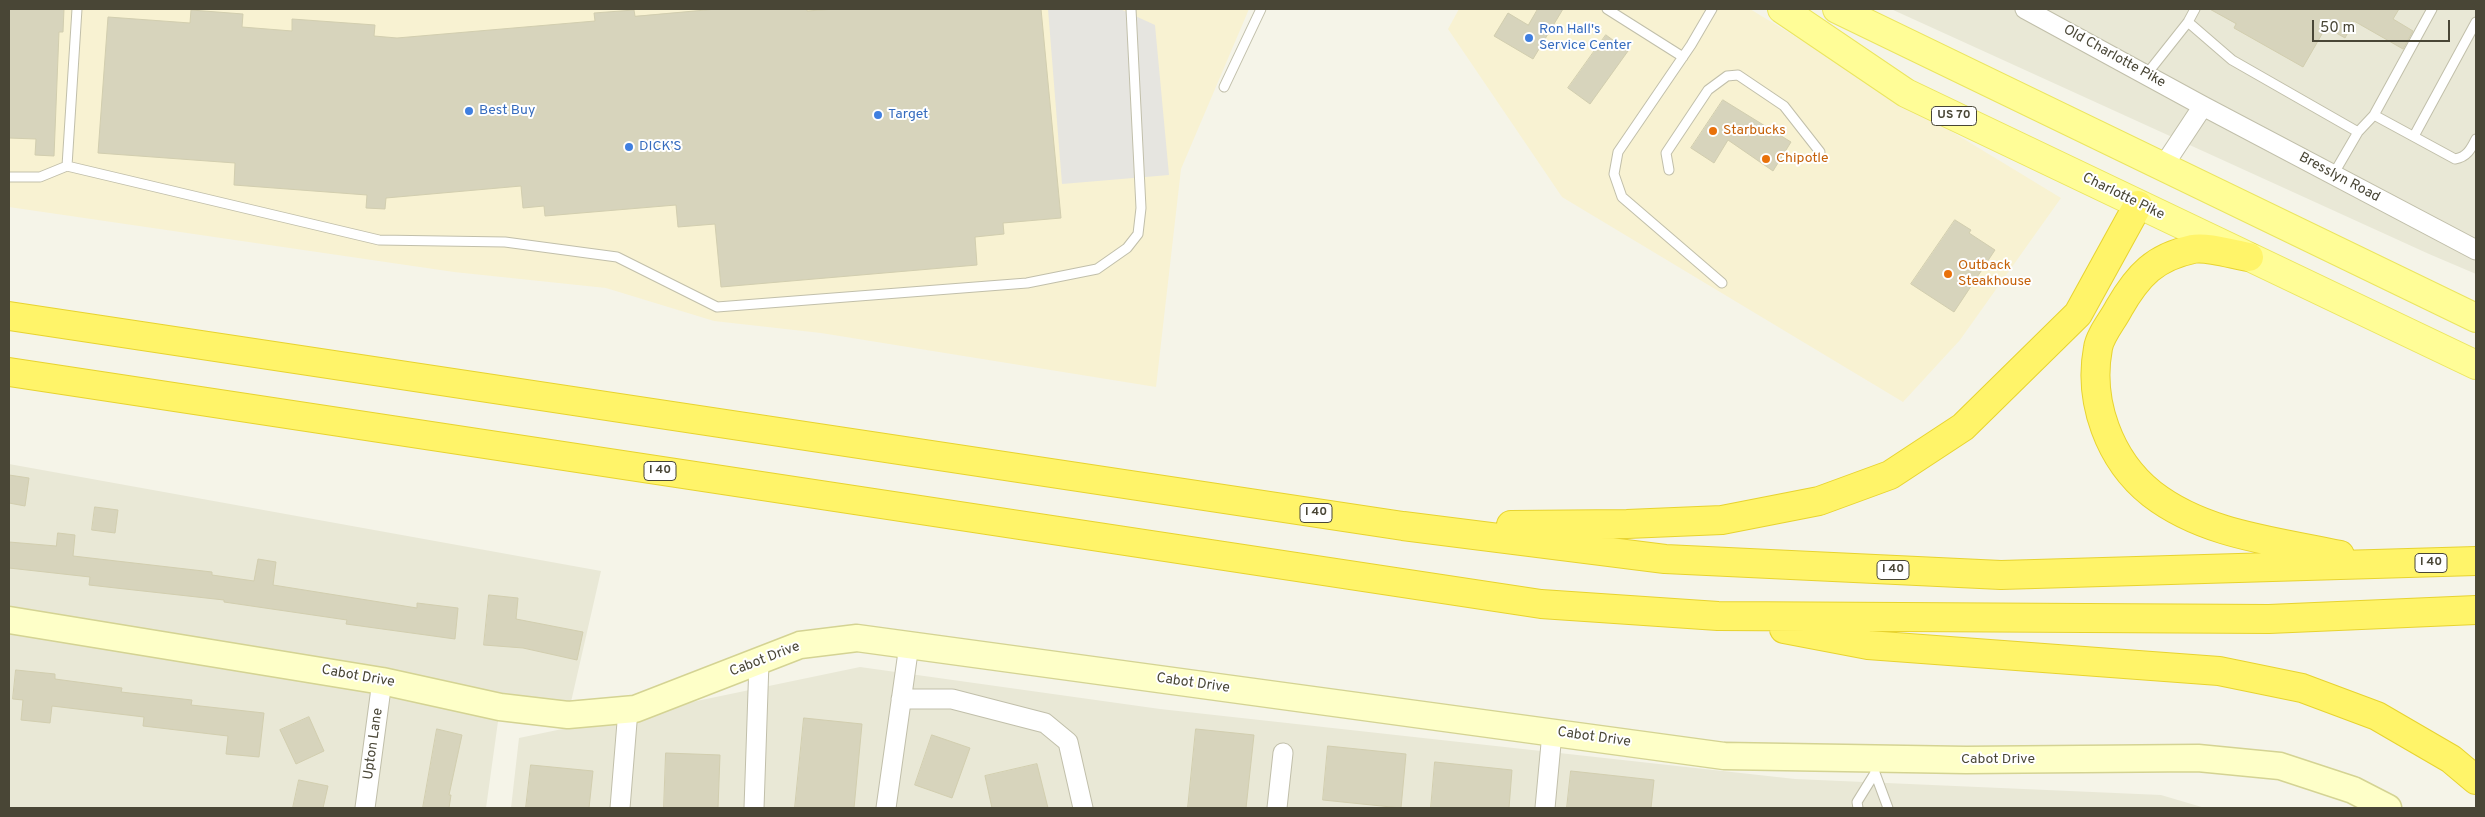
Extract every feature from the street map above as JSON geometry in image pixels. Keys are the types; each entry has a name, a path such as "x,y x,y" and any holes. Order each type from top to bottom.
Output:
{"highway":[{"path":"1403,526 1627,524 1722,520 1819,501 1890,475 1963,426 2078,314 2138,205"},
{"path":"2249,257 2195,248 2164,259 2144,271 2130,290 2098,346 2096,390 2101,419 2115,448 2133,475 2152,493 2190,519 2236,533 2386,565"},
{"name":"I 40","path":"9,316 1403,526 1665,559 2001,575 2476,561"},
{"name":"I 40","path":"9,372 1541,604 1718,616 2269,619 2476,610"},
{"path":"1718,616 1868,646 2220,671 2302,688 2377,716 2451,759 2476,780"}],"main road":[{"name":"Charlotte Pike","path":"1782,9 1906,93 2476,365"},
{"path":"1837,9 2162,168 2476,318"},
{"path":"2138,205 2162,168"}],"street":[{"name":"Old Charlotte Pike","path":"2025,9 2203,106"},
{"path":"2162,168 2203,106"},
{"name":"Bresslyn Road","path":"2203,106 2476,250"},
{"name":"Cabot Drive","path":"9,620 382,681 500,707 558,714 635,709 800,645 857,638 1724,756 1875,766 2198,758 2280,766 2353,790 2388,808"},
{"path":"886,808 909,645"},
{"path":"754,808 759,662"},
{"name":"Upton Lane","path":"365,808 382,681"},
{"path":"901,700 952,699 1044,723 1068,742 1083,808"},
{"path":"620,808 628,710"},
{"path":"1545,808 1552,733"},
{"path":"1277,808 1283,753"}],"lane":[{"path":"67,166 77,9"},
{"path":"9,177 40,178 67,166 379,240 505,242 617,256 717,307 1027,283 1097,269 1127,248 1138,234 1141,208 1131,9"},
{"path":"1224,87 1261,9"},
{"path":"1607,9 1683,58"},
{"path":"1712,9 1683,58 1618,152 1614,174 1622,197 1722,283"},
{"path":"2146,75 2188,22 2195,9"},
{"path":"2332,175 2358,132 2374,115 2432,9"},
{"path":"2188,22 2232,60 2358,132"},
{"path":"2414,136 2476,22"},
{"path":"1669,170 1666,153 1708,90 1727,76 1738,75 1784,106 1820,152"},
{"path":"2374,115 2455,159 2462,158 2470,151 2476,139"},
{"path":"1858,808 1858,802 1875,766"},
{"path":"1875,766 1888,808"}],"shaded area":[{"path":"9,9 1249,9 1181,169 1156,387 821,333 714,321 606,288 454,272 9,207"},
{"path":"1048,9 1120,9 1155,25 1169,175 1062,184"},
{"path":"1459,9 1750,9 2061,198 1960,340 1903,402 1562,197 1448,29"},
{"path":"1891,9 2476,9 2476,274 2429,254"},
{"path":"9,464 601,571 568,715 500,707 486,808 9,808"},
{"path":"860,667 1160,709 1795,779 2161,795 2205,808 511,808 519,738"}],"building":[{"path":"9,9 64,9 63,32 59,32 54,156 35,155 36,139 9,138"},
{"path":"717,9 807,9 807,11 835,9 1041,9 1061,218 1003,223 1004,234 975,237 977,265 721,287 715,224 678,227 676,205 545,216 544,206 523,208 521,186 386,198 385,209 366,208 367,195 234,185 235,163 98,153 108,17 190,23 191,10 243,14 242,27 292,31 292,19 375,25 374,36 397,38 595,21 594,13 634,10 635,16"},
{"path":"1538,9 1563,9 1533,59 1494,36 1508,13 1528,25"},
{"path":"2210,9 2399,9 2393,19 2413,31 2403,49 2354,21 2345,38 2326,27 2303,67 2234,28 2236,24"},
{"path":"1606,35 1628,51 1590,104 1568,88"},
{"path":"1723,100 1791,142 1773,171 1728,140 1714,163 1691,148"},
{"name":"Outback Steakhouse","path":"1955,220 1971,230 1969,233 1995,250 1954,312 1911,284"},
{"path":"9,475 29,478 25,506 9,503"},
{"path":"95,507 118,510 115,533 92,530"},
{"path":"58,533 75,535 73,556 212,572 212,575 254,581 258,559 276,562 273,585 417,608 417,603 458,608 455,639 346,624 347,620 224,602 224,600 89,585 90,577 9,568 9,542 56,546"},
{"path":"489,595 518,598 516,619 583,632 577,660 523,648 484,645"},
{"path":"16,670 55,674 55,679 122,688 121,692 192,700 191,705 264,713 259,757 226,754 228,736 143,726 144,717 52,706 50,723 21,720 23,700 13,699"},
{"path":"309,717 324,751 296,764 280,730"},
{"path":"804,718 862,724 854,808 795,808"},
{"path":"437,729 462,735 449,795 451,795 449,808 423,808"},
{"path":"1196,729 1254,735 1246,808 1188,808"},
{"path":"932,735 970,748 952,798 915,785"},
{"path":"1328,746 1406,754 1401,808 1323,800"},
{"path":"666,753 720,755 718,808 664,808"},
{"path":"1435,762 1512,770 1509,808 1431,808"},
{"path":"1037,764 1048,808 992,808 985,776"},
{"path":"531,765 593,771 589,808 526,808"},
{"path":"1571,771 1654,780 1651,808 1567,808"},
{"path":"299,780 328,786 323,808 293,808"}],"place":[{"name":"Ron Hall's Service Center","path":"1529,38"},
{"name":"Best Buy","path":"469,111"},
{"name":"Target","path":"878,115"},
{"name":"Starbucks","path":"1713,131"},
{"name":"DICK’S","path":"629,147"},
{"name":"Chipotle","path":"1766,159"},
{"name":"Outback Steakhouse","path":"1948,274"}]}
